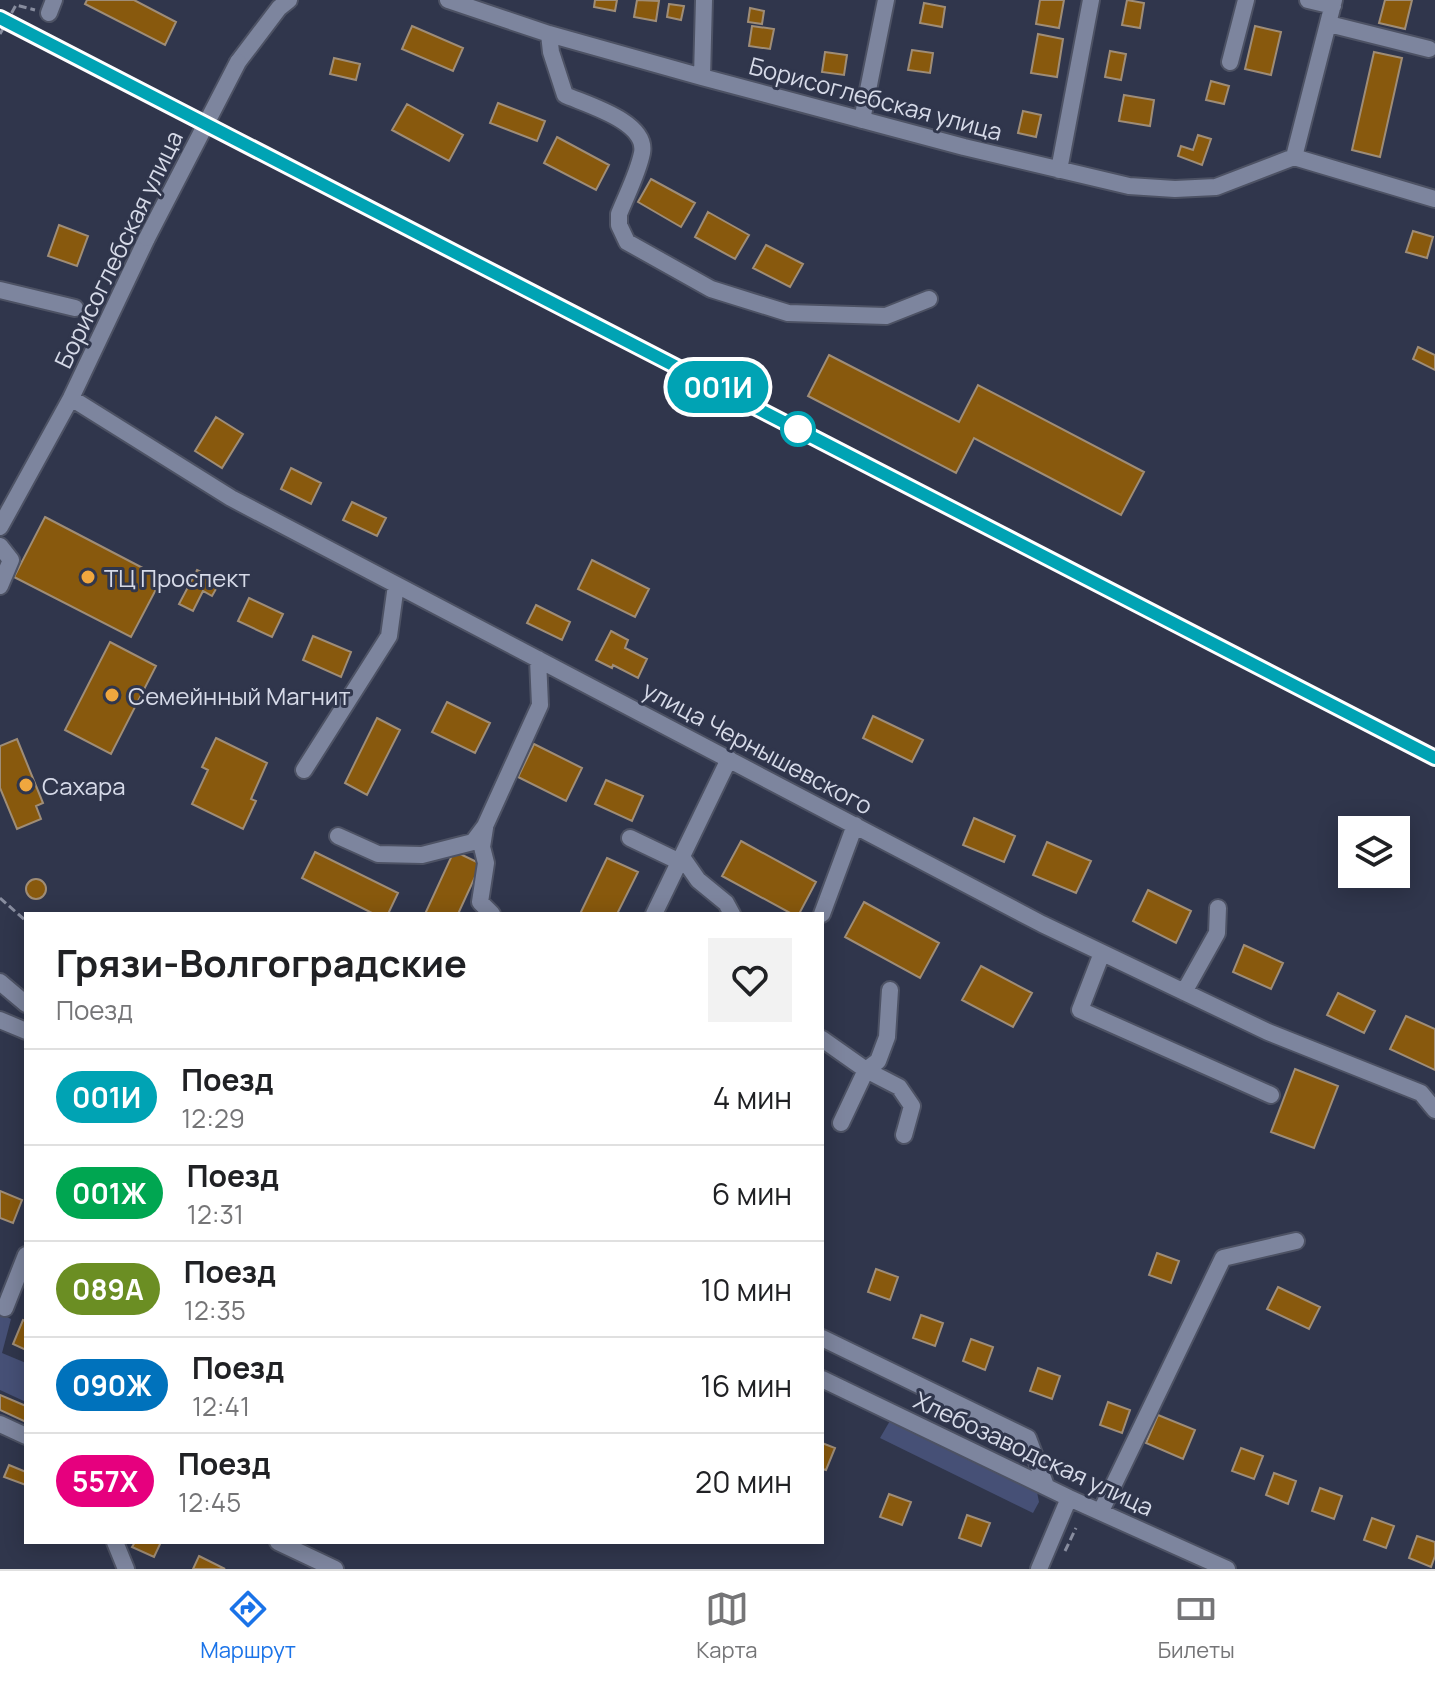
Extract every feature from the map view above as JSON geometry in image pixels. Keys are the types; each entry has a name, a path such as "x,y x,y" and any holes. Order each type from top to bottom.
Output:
{"street":[{"name":"Борисоглебская улица","path":"0,527 71,398 147,238 238,62 279,8 289,0"},
{"name":"Борисоглебская улица","path":"448,0 549,34 702,77 1129,186 1175,189 1216,187 1294,157"},
{"path":"480,0 494,15"},
{"path":"702,77 704,0"},
{"path":"862,120 886,0"},
{"path":"1059,170 1091,0"},
{"path":"1230,62 1246,0"},
{"path":"1308,0 1334,3 1294,157 1435,199"},
{"path":"1329,24 1429,49"},
{"path":"549,34 551,52 565,95 627,124 641,138 642,151 619,214 619,225 627,242 711,289 788,313 886,316 929,299"},
{"path":"0,290 75,308"},
{"name":"улица Чернышевского","path":"71,398 231,498 855,825 1102,953 1268,1032 1428,1090 1435,1110"},
{"path":"0,546 11,560 0,586"},
{"path":"304,770 389,636 396,585"},
{"path":"338,836 378,854 422,855 473,842 485,826 540,705 538,659"},
{"path":"655,912 729,759"},
{"path":"823,912 855,825"},
{"path":"485,826 482,847 486,863 480,902 490,912"},
{"path":"630,838 681,859 698,880 726,903 731,912"},
{"path":"1184,992 1217,933 1218,908"},
{"path":"1102,953 1080,1010 1271,1095"},
{"path":"0,982 24,1002"},
{"path":"841,1123 866,1070 878,1061 887,1037 890,990"},
{"path":"0,1020 24,1030"},
{"path":"824,1040 866,1070 899,1087 912,1106 904,1135"},
{"path":"1101,1511 1223,1258 1296,1241"},
{"path":"5,1308 24,1260"},
{"path":"824,1339 1028,1438 1046,1486"},
{"name":"Хлебозаводская улица","path":"824,1380 1069,1498 1227,1569"},
{"path":"0,1424 24,1435"},
{"path":"1039,1569 1069,1498"},
{"path":"116,1544 126,1569"},
{"path":"282,1544 335,1569"}],"path":[{"path":"0,34 16,5 52,6"},
{"path":"0,898 24,919"}],"shaded area":[{"path":"0,1314 11,1319 2,1353 24,1362 24,1401 0,1390"},
{"path":"891,1419 1036,1487 1039,1502 1033,1513 880,1438"}],"building":[{"path":"87,0 134,0 176,22 165,45 85,4"},
{"path":"595,0 617,0 615,11 594,7"},
{"path":"637,0 659,1 656,21 634,17"},
{"path":"1040,0 1064,0 1059,28 1036,24"},
{"path":"1127,0 1144,3 1140,28 1122,25"},
{"path":"1385,0 1412,0 1405,29 1379,23"},
{"path":"924,3 945,7 942,27 920,23"},
{"path":"669,4 684,6 681,20 667,17"},
{"path":"750,8 764,11 762,24 748,22"},
{"path":"412,26 463,48 453,71 402,49"},
{"path":"752,26 774,29 770,49 749,46"},
{"path":"1255,26 1281,32 1271,75 1245,69"},
{"path":"1038,34 1063,39 1057,77 1031,73"},
{"path":"912,50 933,53 930,73 908,70"},
{"path":"1110,51 1126,54 1121,80 1105,77"},
{"path":"825,52 847,55 844,75 822,72"},
{"path":"1374,52 1402,58 1380,157 1352,150"},
{"path":"334,58 360,64 356,80 330,74"},
{"path":"1211,81 1229,86 1224,104 1206,100"},
{"path":"1124,95 1154,100 1150,126 1119,121"},
{"path":"498,103 545,121 537,141 490,123"},
{"path":"407,104 463,135 449,161 392,130"},
{"path":"1023,111 1041,115 1036,137 1018,133"},
{"path":"1198,135 1211,139 1202,165 1178,156 1181,146 1193,150"},
{"path":"557,137 609,165 596,190 544,163"},
{"path":"651,179 695,203 681,227 638,202"},
{"path":"708,212 749,235 735,259 695,237"},
{"path":"59,225 88,236 77,266 48,256"},
{"path":"1413,231 1433,237 1427,258 1406,252"},
{"path":"766,245 803,264 790,287 753,268"},
{"path":"1418,347 1435,355 1435,370 1413,359"},
{"path":"829,355 959,422 978,385 1144,472 1121,515 974,438 956,473 808,396"},
{"path":"216,417 243,434 222,468 195,451"},
{"path":"291,468 321,483 311,504 281,489"},
{"path":"352,502 386,518 377,536 343,520"},
{"name":"ТЦ Проспект","path":"45,517 162,578 131,637 14,577"},
{"path":"592,560 649,589 635,617 578,589"},
{"path":"197,570 220,582 212,596 203,591 193,611 179,604"},
{"path":"249,598 283,614 272,637 238,621"},
{"path":"536,605 570,622 562,640 527,623"},
{"path":"611,631 628,640 625,648 647,659 638,678 596,660"},
{"path":"313,636 351,652 341,677 303,660"},
{"name":"Семейнный Магнит","path":"110,642 156,666 111,754 65,730"},
{"path":"447,702 490,723 475,753 432,732"},
{"path":"873,716 923,740 912,762 863,738"},
{"path":"377,718 400,730 367,795 345,783"},
{"path":"216,738 267,763 251,799 256,801 243,829 192,804 208,770 202,767"},
{"path":"17,739 43,803 36,806 41,819 17,829 0,788 0,746"},
{"path":"534,744 582,768 566,801 518,777"},
{"path":"606,780 643,796 632,821 595,804"},
{"path":"974,818 1015,836 1004,862 963,845"},
{"path":"741,841 816,882 800,912 788,912 722,876"},
{"path":"1047,842 1091,861 1076,893 1033,875"},
{"path":"454,851 481,864 459,912 426,912"},
{"path":"315,852 398,893 389,912 370,912 302,878"},
{"path":"607,858 638,872 618,912 581,912"},
{"path":"36,879 43,882 46,889 43,896 36,899 29,896 26,889 29,882"},
{"path":"1148,890 1191,911 1176,943 1133,921"},
{"path":"864,902 939,943 920,978 845,937"},
{"path":"1244,945 1283,963 1271,989 1233,972"},
{"path":"981,966 1032,993 1013,1027 962,1000"},
{"path":"1338,993 1375,1011 1364,1033 1327,1015"},
{"path":"1406,1016 1435,1029 1435,1070 1390,1049"},
{"path":"1295,1069 1338,1086 1314,1148 1271,1132"},
{"path":"0,1191 22,1200 13,1223 0,1218"},
{"path":"1157,1253 1179,1261 1171,1283 1149,1275"},
{"path":"876,1269 898,1277 890,1300 868,1292"},
{"path":"1278,1287 1320,1307 1309,1329 1267,1309"},
{"path":"921,1315 943,1323 935,1346 913,1338"},
{"path":"23,1320 24,1320 24,1349 13,1344"},
{"path":"971,1339 993,1347 985,1370 963,1361"},
{"path":"1038,1368 1060,1376 1052,1399 1030,1391"},
{"path":"0,1395 24,1405 24,1421 0,1410"},
{"path":"1108,1402 1130,1410 1122,1433 1100,1425"},
{"path":"1158,1415 1195,1430 1183,1459 1146,1443"},
{"path":"824,1444 835,1448 824,1470"},
{"path":"1241,1448 1263,1456 1254,1479 1232,1471"},
{"path":"9,1465 24,1471 24,1484 4,1477"},
{"path":"1274,1473 1296,1481 1288,1504 1266,1495"},
{"path":"1320,1488 1342,1496 1334,1519 1312,1511"},
{"path":"889,1494 911,1502 902,1525 880,1517"},
{"path":"967,1515 990,1523 981,1546 959,1538"},
{"path":"1372,1518 1394,1526 1386,1548 1364,1540"},
{"path":"1417,1536 1435,1542 1431,1567 1409,1558"},
{"path":"134,1544 160,1544 154,1557 132,1547"},
{"path":"199,1556 225,1569 193,1569"}],"railway":[{"path":"0,18 1435,758"}],"train":[{"name":"001И","path":"0,18 1435,758"}],"place":[{"name":"ТЦ Проспект","path":"88,577"},
{"name":"Семейнный Магнит","path":"112,695"},
{"name":"Сахара","path":"26,785"}]}
